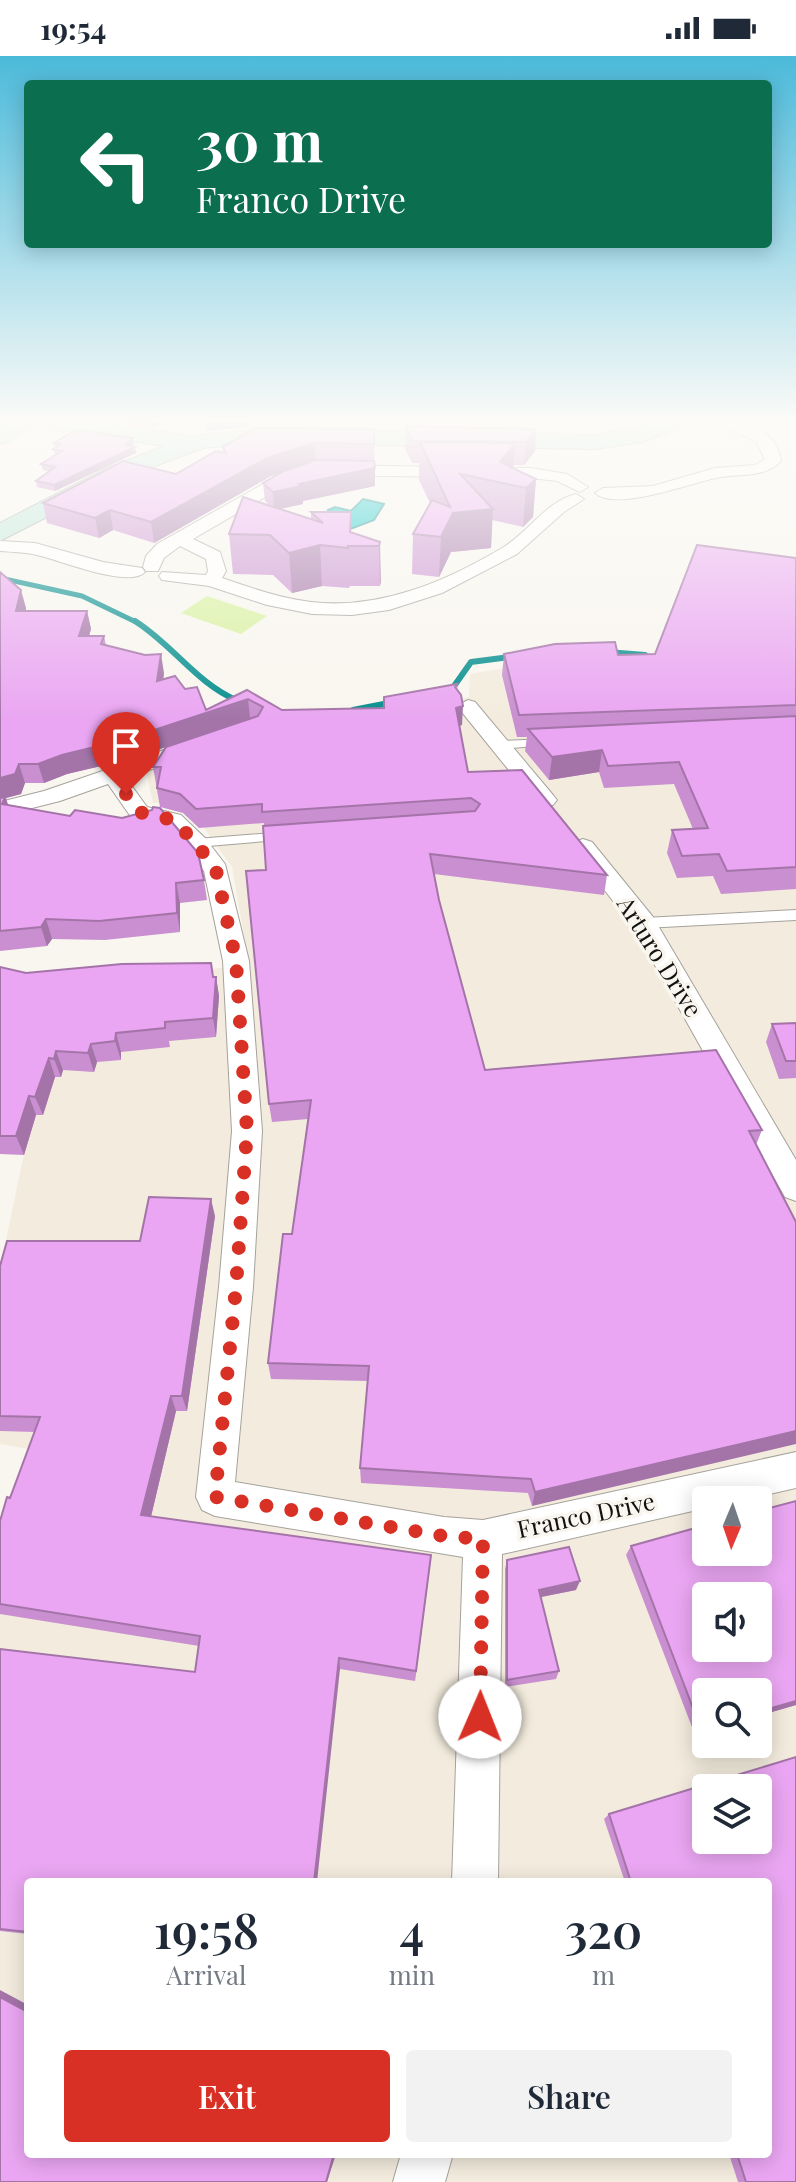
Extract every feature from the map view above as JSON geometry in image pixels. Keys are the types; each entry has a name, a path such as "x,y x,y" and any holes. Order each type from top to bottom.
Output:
{"street":[{"path":"152,572 157,553 213,521"},
{"path":"0,546 42,549 100,568 211,581 292,606 352,609 389,604 435,589 500,556 545,521"},
{"path":"10,529 51,536 49,544 42,549"},
{"path":"179,539 214,556 217,571 211,581"},
{"name":"Arturo Drive","path":"468,706 644,923 795,1185"},
{"path":"0,809 113,776 212,740"},
{"name":"Franco Drive","path":"113,776 139,812 173,820 196,843 216,870 222,962 247,1131 236,1287 215,1497 444,1536 483,1539 796,1470"},
{"path":"475,1878 483,1539"},
{"path":"419,2182 426,2158"}],"lane":[{"path":"500,745 562,743"},
{"path":"196,843 307,834"},
{"path":"644,923 796,915"}],"shaded area":[{"path":"522,665 796,685 796,2182 0,2182 0,1519 34,1450 0,1444 0,1269 43,1062 111,980 249,965 232,867 185,802 153,803 145,767 328,721 469,697 470,674"}],"green space":[{"path":"207,596 267,616 241,634 181,613"}],"water":[{"path":"341,521 371,521 350,529"}],"building":[{"path":"234,521 351,521 350,532 380,542 379,546 348,548 320,545 289,553 270,535 229,534"},
{"path":"420,521 449,521 441,537 413,534"},
{"path":"697,545 796,558 796,705 519,715 504,654 555,644 615,642 618,655 655,654"},
{"path":"0,572 21,590 16,611 87,611 79,636 104,636 101,644 145,655 161,654 157,681 175,676 185,689 197,687 206,710 247,690 282,710 384,708 384,697 457,684 455,687 461,695 463,706 456,708 468,772 522,770 607,875 430,854 439,900 485,1070 716,1050 762,1130 749,1131 796,1222 796,1431 535,1492 531,1479 360,1468 369,1366 268,1363 283,1234 292,1234 311,1100 269,1104 246,871 266,870 263,826 475,811 480,804 471,798 262,812 262,804 196,809 180,794 157,788 161,767 153,767 166,747 258,716 263,707 248,699 127,739 38,764 19,764 15,774 0,778"},
{"path":"796,716 796,867 727,871 719,854 682,856 672,830 708,828 679,762 608,766 602,750 552,757 528,729"},
{"path":"5,797 2,804 70,816 75,810 122,818 152,810 153,807 160,808 198,853 204,880 176,883 177,913 99,921 46,919 41,927 0,931 0,798"},
{"path":"211,963 213,977 216,977 213,1018 165,1022 165,1028 116,1033 115,1041 91,1044 88,1053 56,1051 54,1059 49,1058 35,1097 29,1096 16,1136 0,1136 0,967 26,973 122,964"},
{"path":"796,1023 796,1061 786,1061 772,1024"},
{"path":"149,1197 211,1199 182,1396 171,1396 141,1515 431,1555 416,1671 339,1658 314,1878 24,1878 24,1932 0,1929 0,1649 195,1672 200,1636 0,1604 0,1521 40,1417 0,1416 0,1266 7,1241 140,1241"},
{"path":"796,1501 796,1701 772,1708 772,1678 692,1678 692,1705 631,1546 692,1529 692,1566 772,1566 772,1507"},
{"path":"569,1547 580,1581 539,1590 559,1671 507,1680 507,1560"},
{"path":"796,1757 796,2182 746,2182 738,2158 772,2158 772,1878 630,1878 609,1814 692,1789 692,1854 772,1854 772,1774 740,1774"},
{"path":"0,1997 24,2010 24,2158 333,2158 326,2182 0,2182"}],"waterway":[{"path":"0,578 82,596 137,623"},
{"path":"137,623 197,674 238,701"},
{"path":"607,652 645,655"},
{"path":"447,690 452,689 471,662 510,657"},
{"path":"353,710 394,702"}],"route":[{"path":"126,794 139,812 173,820 196,843 216,870 236,961 247,1131 236,1287 215,1497 444,1536 483,1539 480,1717"}]}
